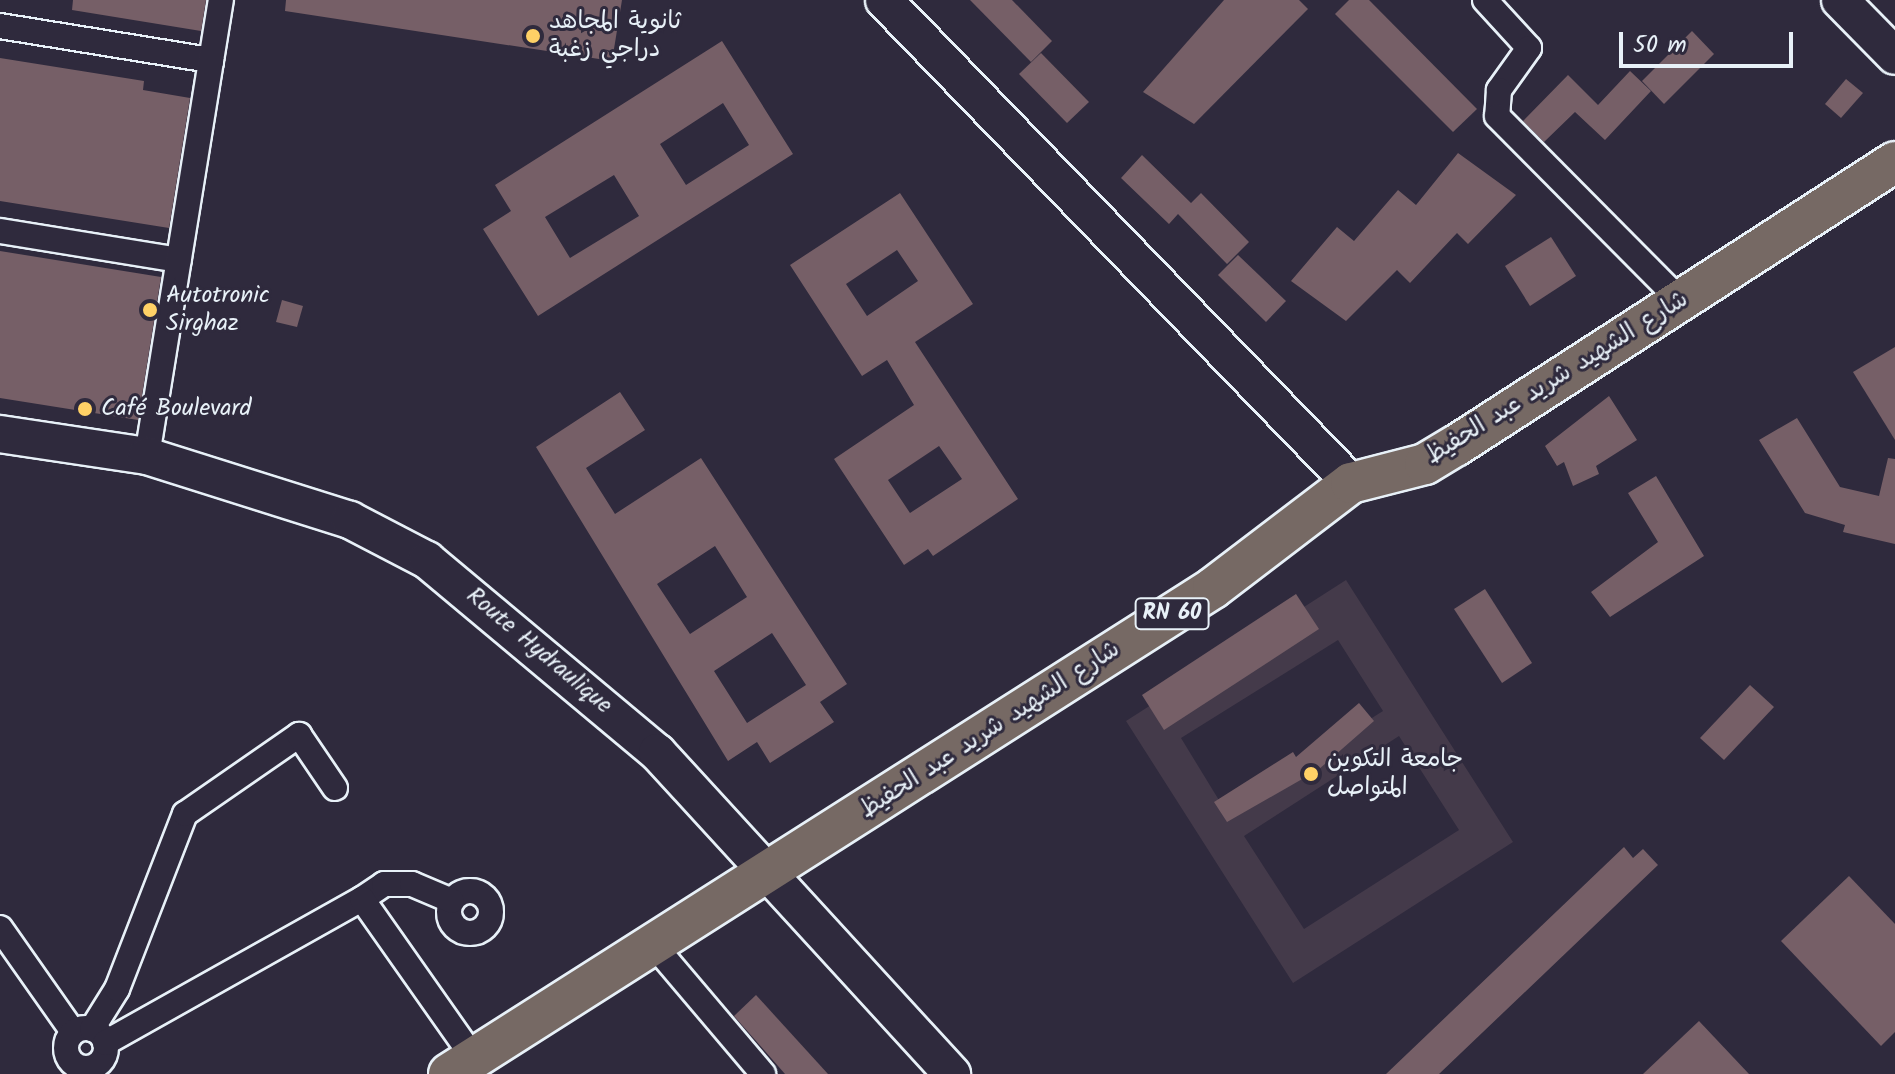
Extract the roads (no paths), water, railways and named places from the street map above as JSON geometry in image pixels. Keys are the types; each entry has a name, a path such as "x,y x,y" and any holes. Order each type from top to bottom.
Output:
{"main road":[{"path":"884,0 1351,483"},
{"path":"1840,0 1895,56"},
{"name":"شارع الشهيد شريد عبد الحفيظ","path":"461,1066 652,943 770,875 1213,588 1351,483 1425,464 1895,162"},
{"name":"Route Hydraulique","path":"0,434 147,456 350,520 427,560 534,642 657,752 952,1074"}],"street":[{"path":"147,456 221,0"},
{"path":"1485,0 1529,48 1499,90 1497,116 1681,301"},
{"path":"0,26 211,60"},
{"path":"0,231 179,260"},
{"path":"90,1035 117,989 185,814 299,735 335,788"},
{"path":"0,928 90,1035 104,1057 88,1071 67,1056 90,1035 362,899 384,884 412,884 452,901"},
{"path":"362,899 461,1066"},
{"path":"652,943 763,1074"}],"place":[{"name":"ثانوية المجاهد دراجي زغبة","path":"533,36"},
{"name":"Autotronic Sirghaz","path":"150,310"},
{"name":"Café Boulevard","path":"85,409"},
{"name":"جامعة التكوين المتواصل","path":"1311,774"}]}
